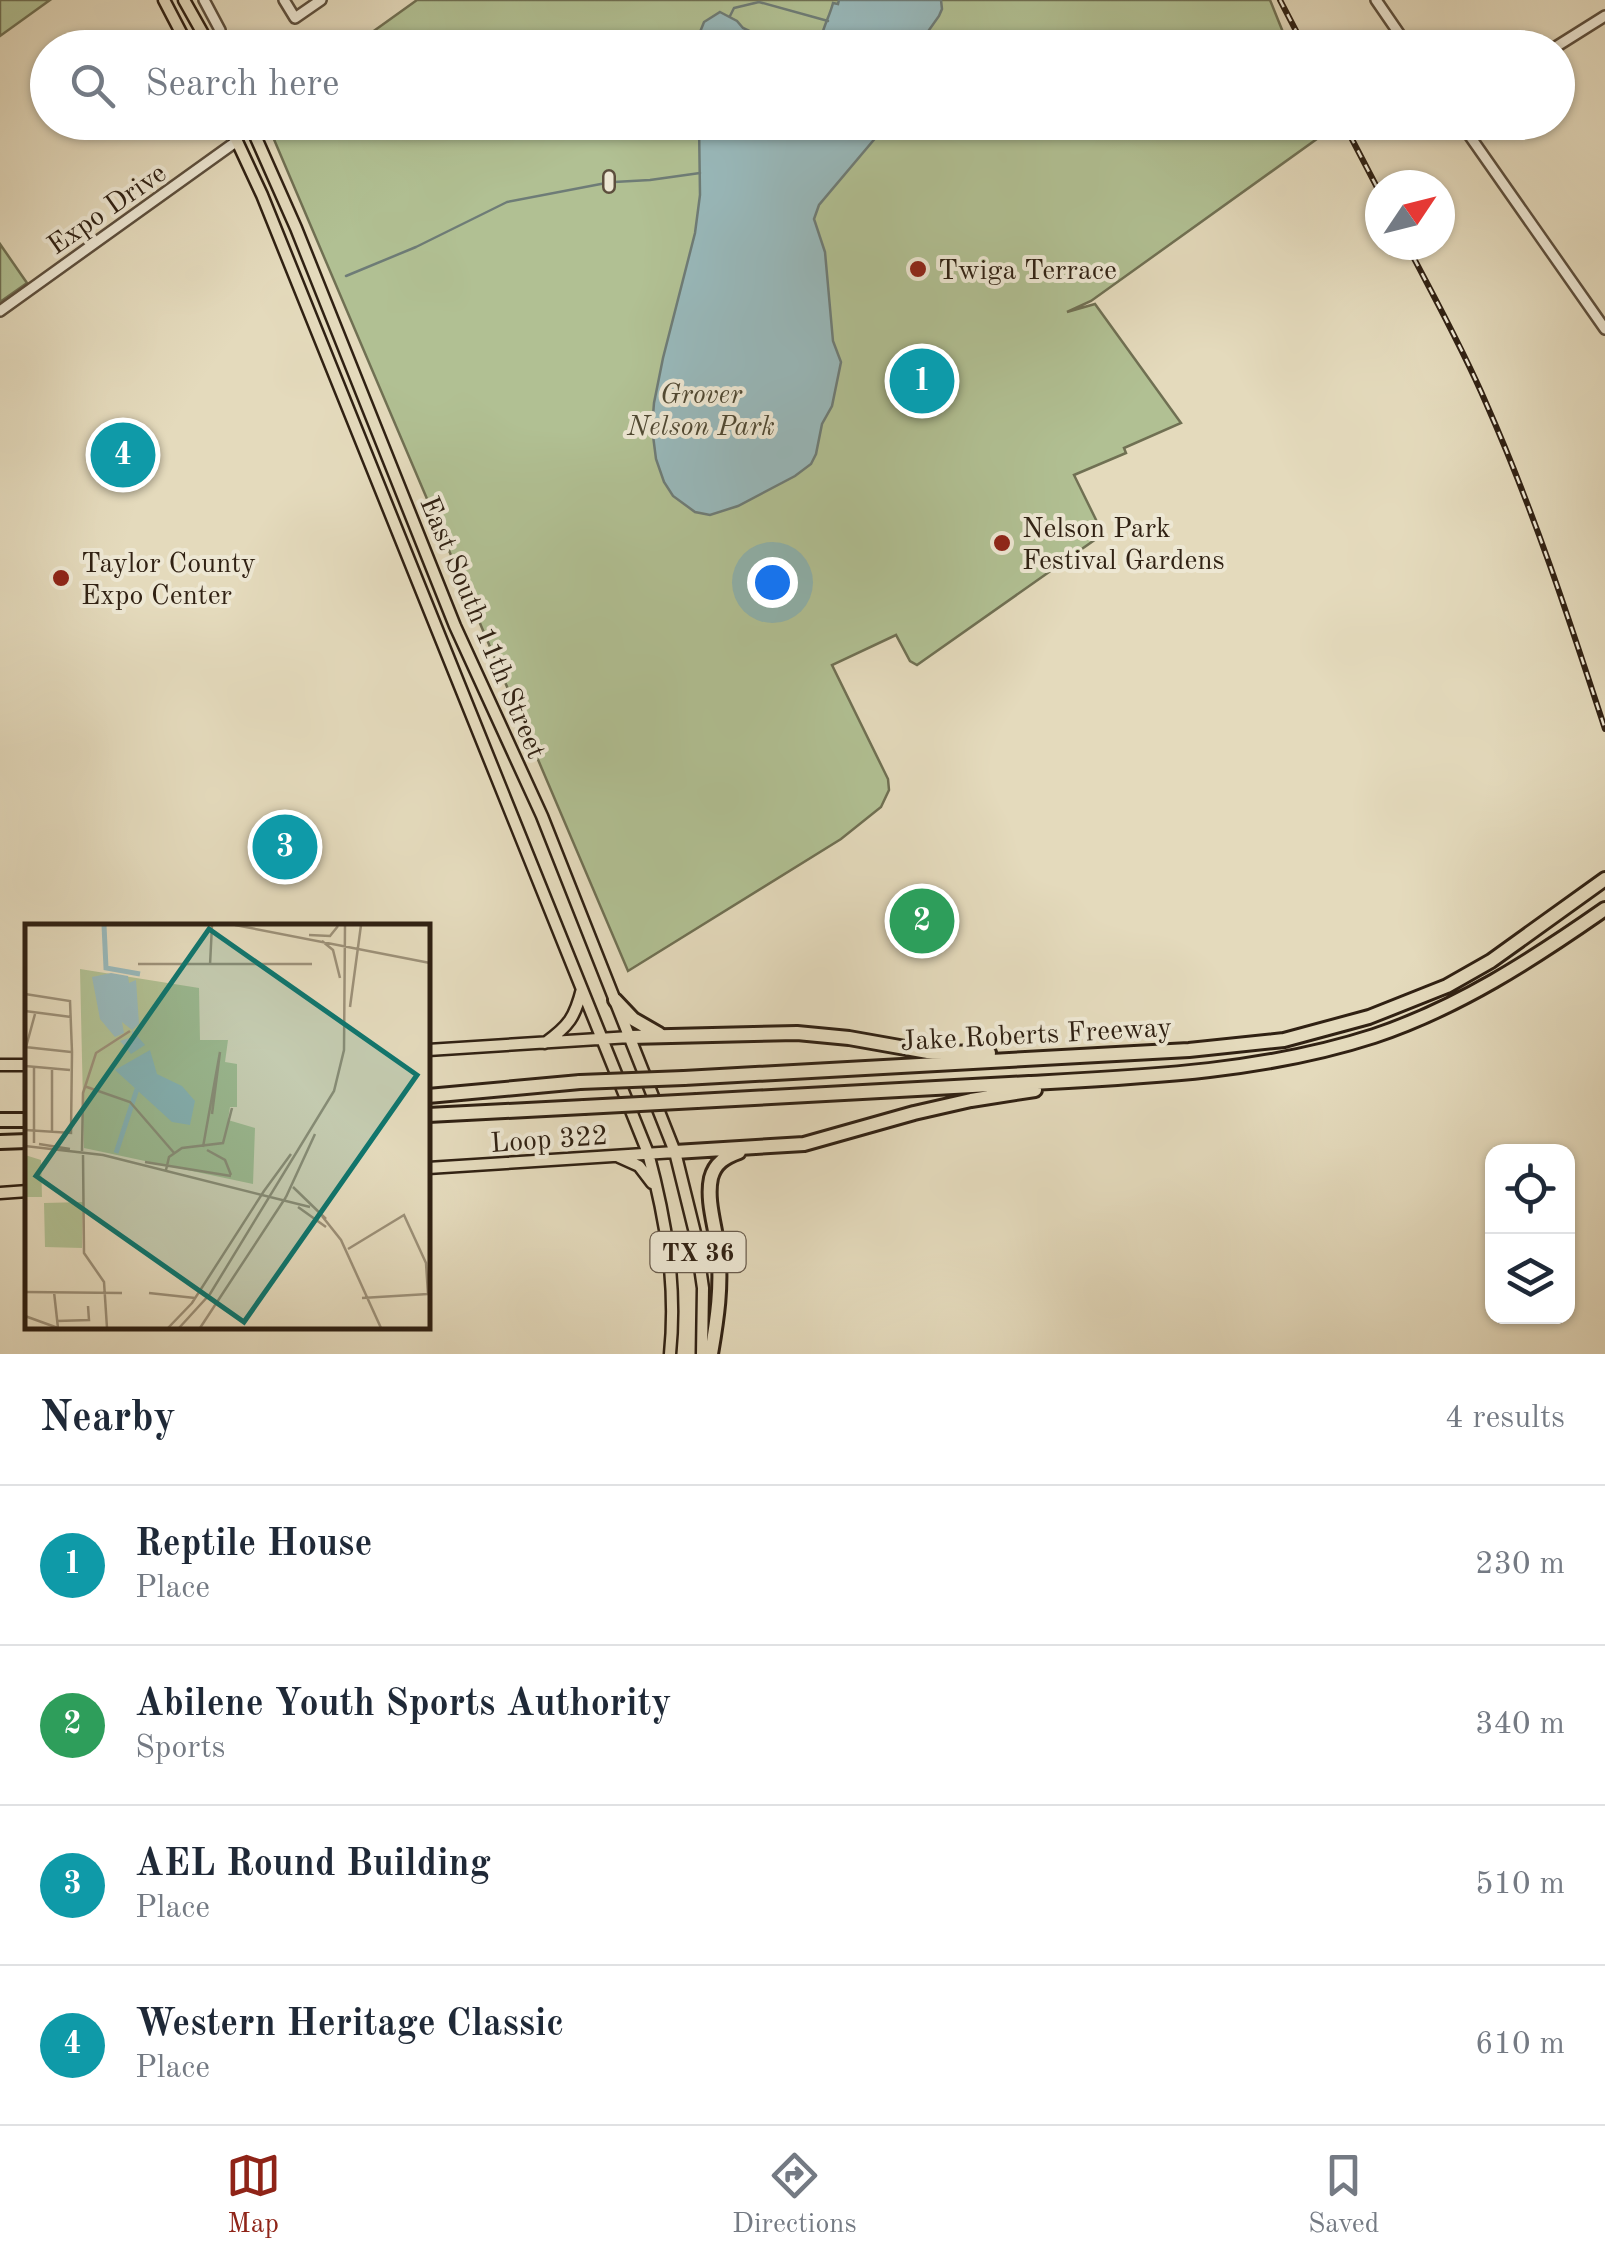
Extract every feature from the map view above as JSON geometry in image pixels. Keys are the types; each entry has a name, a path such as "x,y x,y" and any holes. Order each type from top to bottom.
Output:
{"highway":[{"name":"Jake Roberts Freeway","path":"430,1096 580,1082 1188,1050 1284,1040 1368,1017 1447,986 1605,879"},
{"name":"Jake Roberts Freeway","path":"430,1116 1112,1078 1281,1060 1375,1036 1460,1001 1605,909"},
{"path":"614,1000 633,1019 662,1036"},
{"path":"630,1037 797,1033 928,1052 1092,1055"},
{"path":"674,1152 804,1144 971,1100 1112,1078"},
{"path":"0,1142 25,1141"},
{"path":"711,1354 720,1280 711,1180 716,1166 726,1156 747,1149"}],"main road":[{"path":"164,0 180,30"},
{"path":"184,0 201,30"},
{"name":"East South 11th Street","path":"257,140 455,626 542,816 674,1152"},
{"name":"East South 11th Street","path":"238,142 648,1154"},
{"path":"544,1043 568,1026 582,988"},
{"path":"430,1050 630,1037"},
{"name":"Loop 322","path":"430,1168 674,1152"},
{"name":"TX 36","path":"674,1152 696,1233 704,1288 702,1354"},
{"name":"TX 36","path":"648,1154 669,1248 674,1320 670,1354"},
{"path":"614,1156 639,1166 659,1196"},
{"path":"0,1193 25,1191"}],"street":[{"path":"204,0 220,30"},
{"path":"284,0 296,18 321,0"},
{"path":"1376,0 1396,30"},
{"path":"1575,35 1605,16"},
{"path":"1473,140 1605,329"},
{"name":"Expo Drive","path":"0,311 238,142"}],"green space":[{"path":"0,0 50,0 0,36"},
{"path":"417,0 1270,0 1282,30 375,30"},
{"name":"Grover Nelson Park","path":"274,140 1315,140 1091,301 1067,312 1095,304 1181,423 1074,475 1103,534 917,665 910,661 896,635 832,665 888,779 889,790 881,807 841,839 628,971"},
{"path":"0,244 27,283 0,302"}],"water":[{"path":"839,0 941,0 942,9 929,30 824,30 833,3 838,4"},
{"path":"720,12 747,30 701,30 704,22"},
{"path":"699,140 874,140 819,205 814,219 825,252 833,341 841,362 816,454 811,464 795,476 738,506 710,515 695,512 673,496 656,459 652,428 663,358 695,233 700,195"}],"waterway":[{"path":"730,16 734,8 759,2 828,21"},
{"path":"614,182 700,173"},
{"path":"346,276 507,202 606,183"}],"railway":[{"path":"1280,0 1296,30"},
{"path":"1352,140 1368,170"},
{"path":"1415,260 1468,363 1503,443 1550,564 1605,729"}],"place":[{"name":"Twiga Terrace","path":"918,269"},
{"name":"Reptile House","path":"922,381"},
{"name":"Western Heritage Classic","path":"123,455"},
{"name":"Nelson Park Festival Gardens","path":"1002,543"},
{"name":"Taylor County Expo Center","path":"61,578"},
{"name":"AEL Round Building","path":"285,847"},
{"name":"Abilene Youth Sports Authority","path":"922,921"}]}
